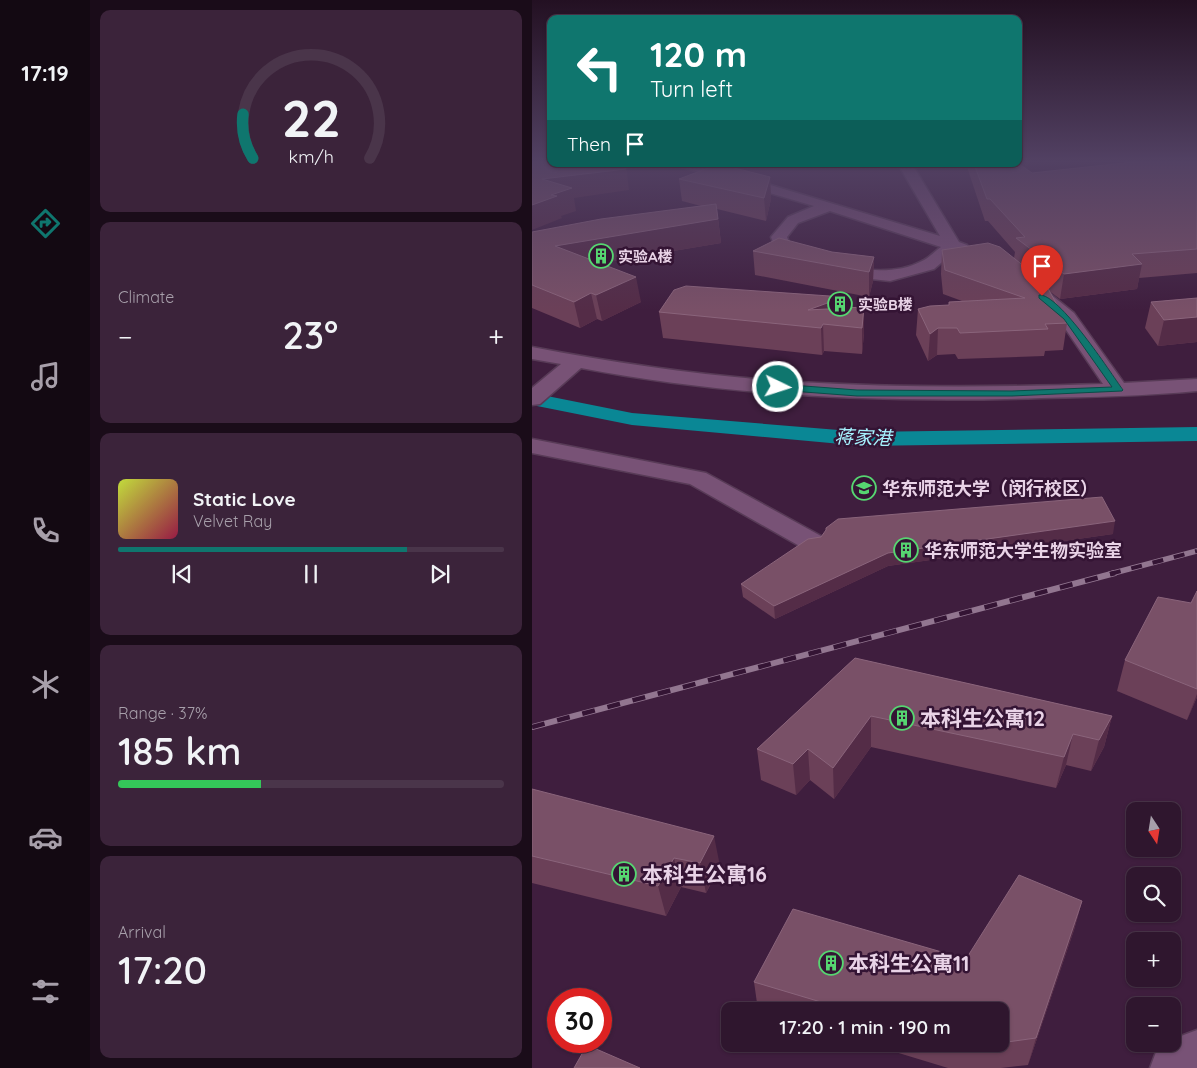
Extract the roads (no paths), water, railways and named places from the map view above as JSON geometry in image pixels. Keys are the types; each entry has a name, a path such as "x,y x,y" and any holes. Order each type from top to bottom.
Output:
{"street":[{"path":"818,210 793,220 780,237 786,256 833,270 890,276 928,265 953,245"},
{"path":"840,210 979,255"},
{"path":"932,210 953,245"},
{"path":"1018,277 1067,317 1118,390"},
{"path":"532,353 576,362 699,381 857,393 1012,394 1196,385"},
{"path":"532,399 551,381 576,362"},
{"path":"532,446 697,478 812,542"},
{"path":"1172,1068 1196,1052"}],"waterway":[{"name":"蒋家港","path":"532,399 632,419 863,439 1197,434"}],"railway":[{"path":"1110,574 1197,551"},
{"path":"532,727 1115,573"}],"place":[{"name":"实验A楼","path":"601,256"},
{"name":"实验B楼","path":"840,304"},
{"name":"华东师范大学（闵行校区）","path":"864,488"},
{"name":"华东师范大学生物实验室","path":"906,550"},
{"name":"本科生公寓12","path":"902,718"},
{"name":"本科生公寓16","path":"624,874"},
{"name":"本科生公寓11","path":"831,963"}]}
